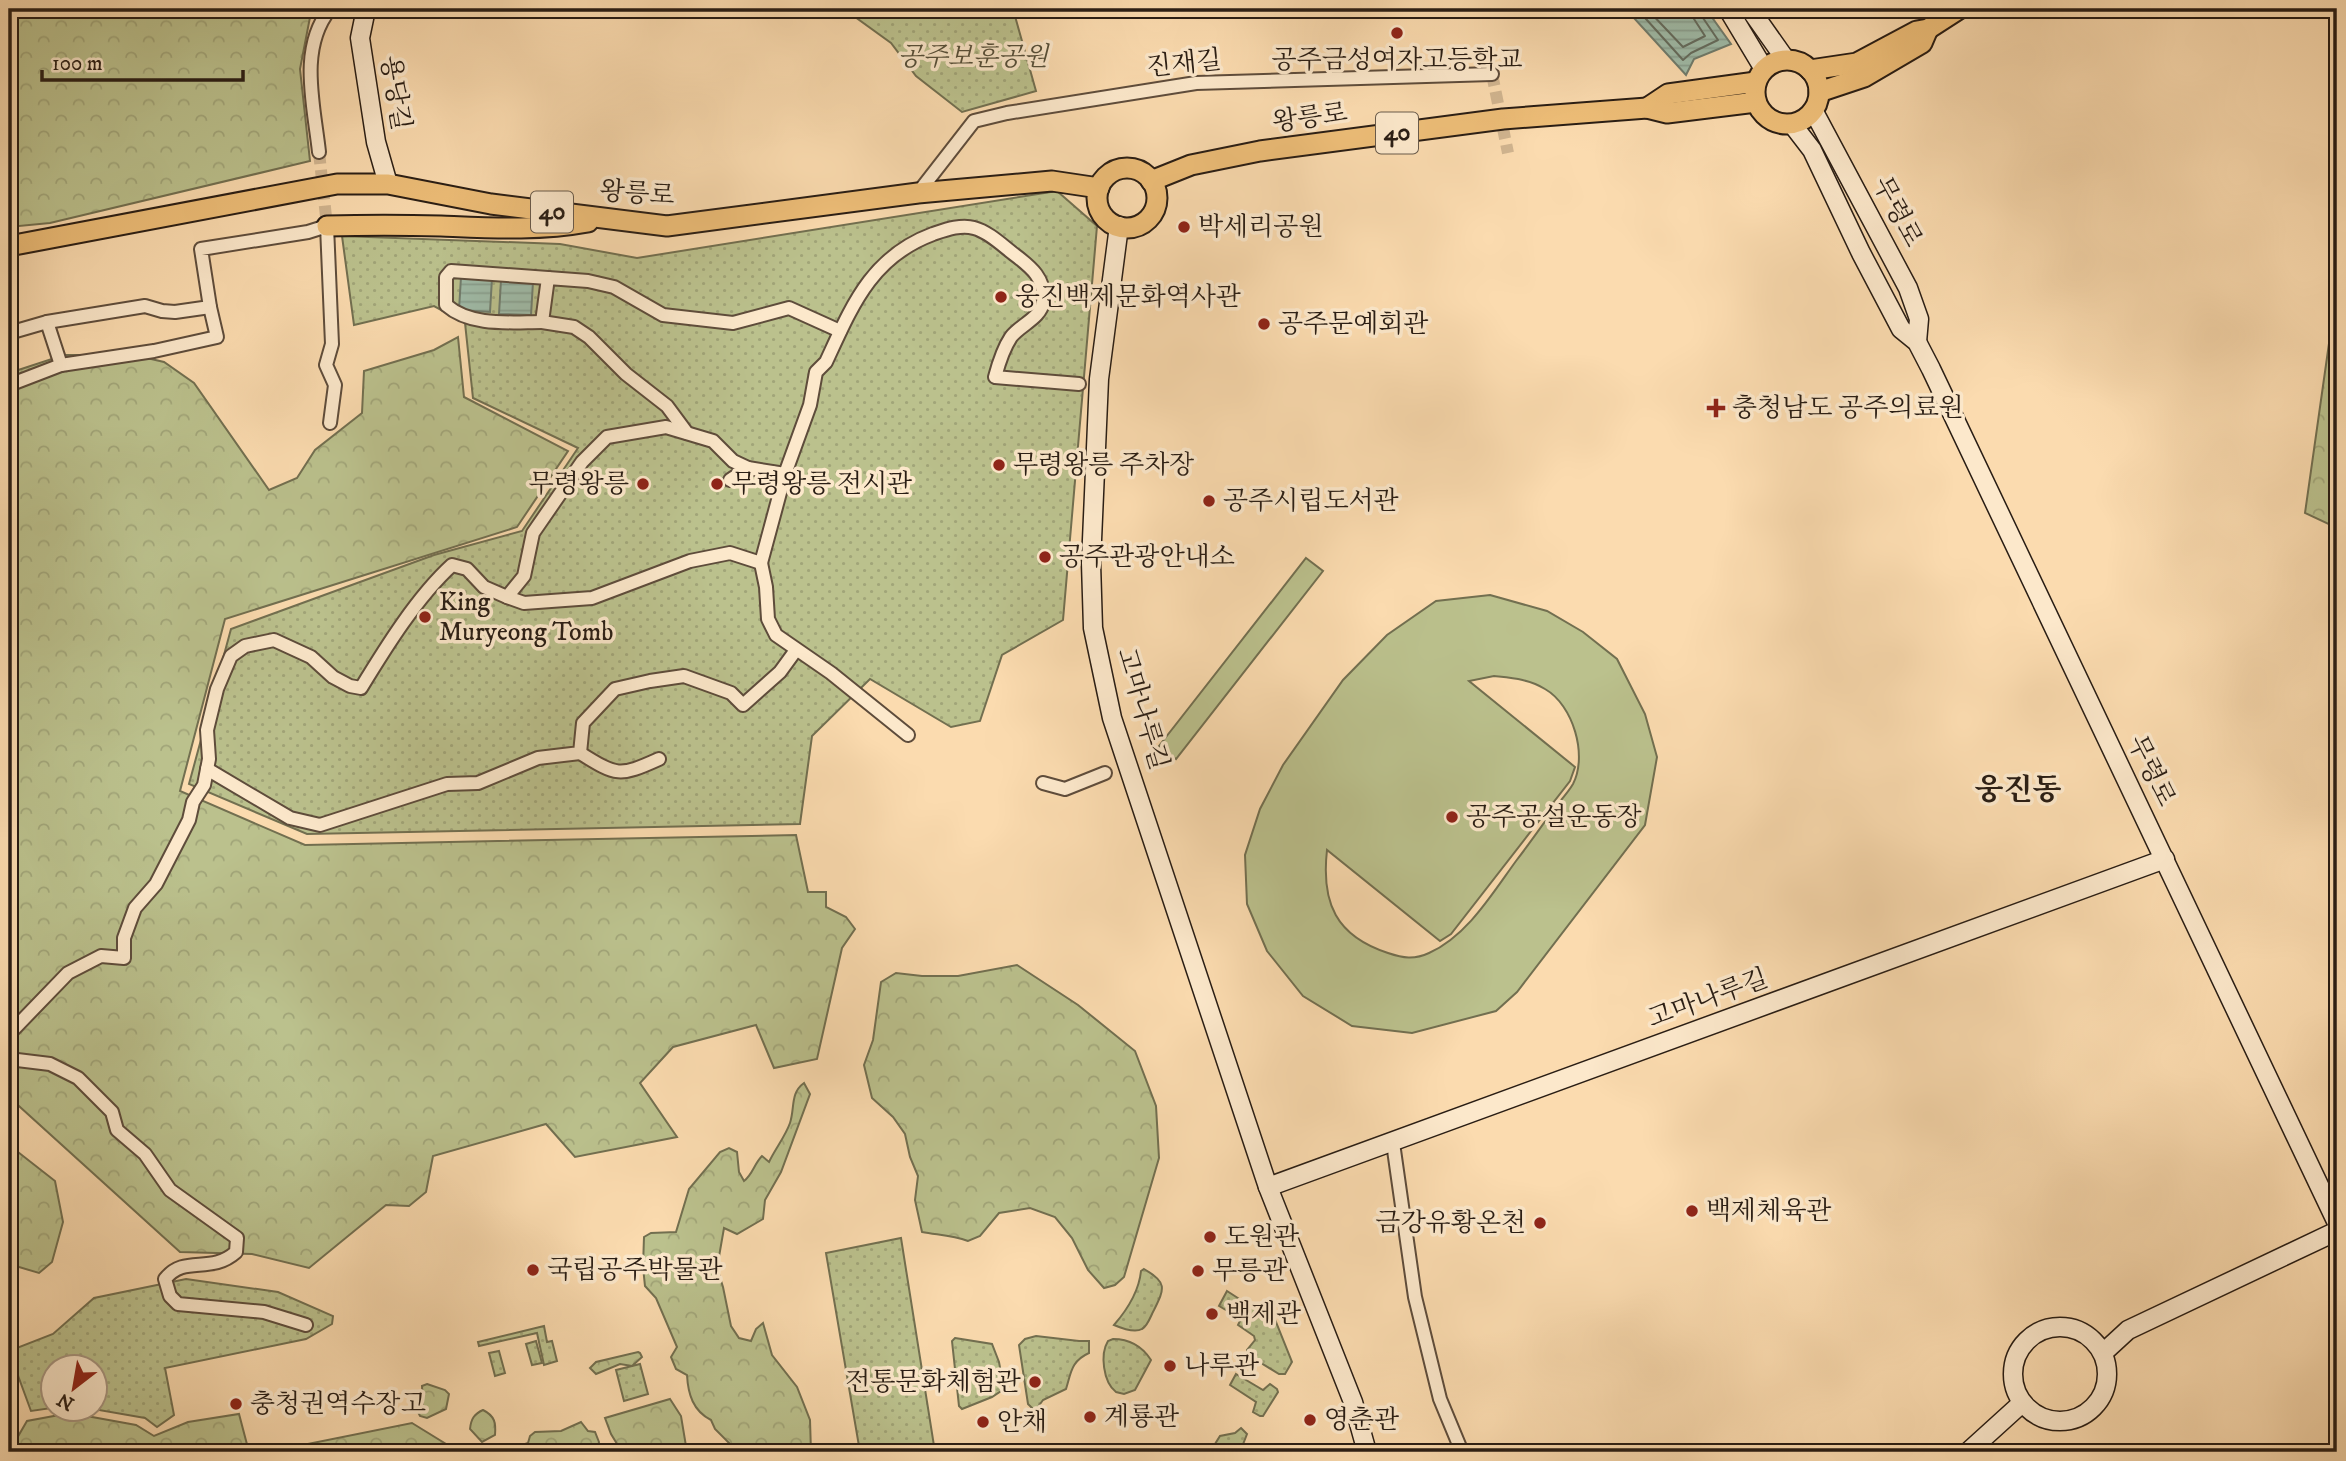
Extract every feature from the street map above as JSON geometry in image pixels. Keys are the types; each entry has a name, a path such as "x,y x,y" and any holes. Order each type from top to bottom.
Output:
{"main road":[{"name":"용당길","path":"366,9 360,38 376,142 388,184"},
{"path":"1728,9 1759,84 1766,117 1783,124 1792,124 1807,117 1816,101 1818,84 1810,70 1795,61 1786,60 1750,9"},
{"path":"1810,70 1857,64 1917,31 1928,29 1959,9"},
{"path":"1816,101 1922,43 1928,29"},
{"name":"40","path":"1759,84 1778,61 1786,60"},
{"name":"왕릉로","path":"1152,181 1191,165 1260,151 1503,119 1647,108 1667,113 1759,84"},
{"name":"무령로","path":"1816,101 1908,288 1919,318 1917,342"},
{"name":"무령로","path":"1792,124 1812,150 1901,329 1917,342 2337,1223"},
{"path":"1121,168 1141,171 1152,181 1157,195 1153,214 1138,225 1119,226 1110,222 1099,207 1099,188 1112,172 1121,168"},
{"name":"왕릉로","path":"9,246 337,184 388,184 491,204 667,226 918,193 1052,181 1099,188"},
{"path":"327,226 390,225 501,230 558,228 608,219"},
{"name":"고마나루길","path":"1119,226 1099,379 1091,563 1093,628 1112,718 1268,1187 1353,1402 1367,1452"},
{"name":"고마나루길","path":"1268,1187 2165,859"},
{"path":"2103,1353 2129,1330 2337,1231"},
{"path":"2057,1327 2080,1331 2093,1340 2103,1353 2107,1383 2097,1404 2078,1418 2063,1422 2048,1420 2034,1414 2022,1403 2012,1374 2015,1358 2023,1344 2035,1334 2057,1327"},
{"path":"1968,1452 2022,1403"}],"street":[{"path":"319,152 311,48 318,23 330,9"},
{"name":"진재길","path":"918,193 974,121 1007,113 1196,83 1492,74"},
{"path":"9,385 61,365 154,351 217,337 201,249 308,232 327,226 332,344 326,365 335,385 330,423"},
{"path":"908,735 831,673 776,635 768,619 761,563 785,474 810,405 816,372 826,362 866,285 888,259 909,243 949,228 974,227 1028,265 1041,279 1043,303 1035,316 1013,335 999,360 995,377 1079,384"},
{"path":"687,433 667,406 574,327 542,322 480,320 455,313 446,306 446,277 451,271 587,281 614,287 663,316 733,323 789,309 840,331"},
{"path":"542,322 548,278"},
{"path":"9,333 47,322 145,306 175,312 210,307"},
{"path":"47,322 61,365"},
{"path":"508,597 524,576 533,533 582,462 607,436 666,427 713,441 733,461 748,468 785,474"},
{"path":"730,480 748,468"},
{"path":"9,1038 12,1031 68,973 100,956 124,958 124,938 135,908 156,884 168,863 189,820 193,802 204,785 209,759 208,730 217,688 231,656 245,646 274,640 311,657 333,677 350,686 361,688 396,634 431,587 452,565 467,569 484,587 524,603 592,598 690,561 730,553 761,563"},
{"path":"580,753 583,723 615,689 684,676 731,693 743,705 780,672 796,650"},
{"path":"207,769 290,818 320,825 447,784 478,783 538,758 580,753 606,769 629,773 659,759"},
{"path":"1043,783 1065,789 1105,773"},
{"path":"9,1059 50,1064 78,1078 112,1112 117,1130 145,1154 170,1190 237,1238 236,1252 227,1261 202,1267 185,1265 173,1269 166,1279 167,1289 178,1304 264,1312 306,1325"},
{"path":"1393,1143 1415,1297 1440,1399 1462,1452"}],"green space":[{"path":"9,9 315,9 311,12 300,69 310,161 50,223 9,227"},
{"name":"공주보훈공원","path":"855,9 1013,9 1036,91 962,112 916,76 891,43 851,14"},
{"path":"1057,191 1097,226 1063,620 1002,655 980,721 951,727 870,679 812,736 800,824 307,834 189,784 231,629 434,555 522,531 578,448 473,398 465,323 434,306 354,325 342,236 560,244 637,258"},
{"path":"2337,287 2337,528 2305,513"},
{"path":"458,337 464,397 568,451 517,527 225,619 180,791 305,845 796,835 808,892 826,892 826,907 846,917 855,929 842,948 817,1059 774,1068 756,1025 673,1047 640,1083 677,1137 575,1157 546,1124 433,1156 426,1192 409,1206 386,1205 309,1268 252,1254 180,1252 9,1097 9,373 64,355 134,355 164,362 194,383 269,490 297,478 315,450 362,413 364,371 434,350"},
{"path":"1306,558 1323,571 1176,759 1159,746"},
{"name":"공주공설운동장","path":"1490,595 1547,611 1583,632 1617,659 1645,714 1657,757 1645,825 1517,992 1496,1011 1412,1033 1352,1026 1303,996 1267,951 1247,904 1245,855 1260,809 1283,765 1343,680 1387,635 1436,601","holes":["1494,676 1533,683 1555,696 1570,718 1578,745 1579,759 1573,784 1488,900 1467,925 1443,946 1413,957 1393,955 1370,946 1344,927 1336,915 1327,886 1327,850 1440,941 1451,934 1570,781 1575,767 1469,681"]},
{"path":"1017,965 1078,1005 1135,1051 1156,1106 1159,1158 1124,1277 1115,1285 1104,1288 1088,1270 1072,1238 1055,1217 1030,1208 999,1213 980,1236 968,1241 922,1232 915,1200 918,1176 905,1134 893,1117 872,1098 864,1065 873,1040 881,982 896,973 958,976"},
{"path":"804,1083 810,1094 781,1172 765,1200 763,1219 737,1234 724,1228 717,1268 731,1326 739,1338 751,1341 756,1329 763,1323 772,1355 797,1387 810,1420 811,1452 738,1452 696,1407 690,1395 687,1375 676,1369 671,1357 677,1347 656,1298 645,1286 644,1237 651,1233 676,1232 689,1189 720,1152 729,1148 737,1152 739,1172 744,1181 762,1156 769,1162 788,1128 795,1096"},
{"path":"9,1145 55,1181 63,1222 52,1262 39,1273 9,1264"},
{"path":"901,1238 935,1452 860,1452 826,1253"},
{"path":"1144,1269 1157,1278 1162,1286 1149,1320 1144,1328 1139,1330 1128,1330 1114,1325 1132,1300"},
{"path":"186,1279 278,1292 333,1316 332,1324 306,1339 165,1368 174,1415 157,1427 145,1418 108,1412 108,1352 38,1352 38,1410 31,1411 9,1351 53,1334 94,1298"},
{"path":"1227,1291 1261,1313 1267,1306 1270,1307 1292,1362 1285,1374 1279,1374 1248,1355 1247,1350 1255,1340 1254,1336 1238,1325 1241,1319 1219,1306"},
{"path":"544,1326 547,1342 552,1341 557,1361 544,1365 537,1333 479,1346 478,1342"},
{"path":"1036,1336 1089,1341 1089,1353 1075,1364 1066,1389 1043,1400 1035,1411 1028,1404 1019,1345 1025,1339"},
{"path":"955,1338 992,1344 999,1362 1004,1389 962,1409 959,1406 952,1341"},
{"path":"1113,1339 1135,1344 1151,1360 1135,1390 1124,1394 1116,1392 1108,1382 1104,1368 1104,1353 1108,1341"},
{"path":"536,1341 542,1363 532,1365 526,1344"},
{"path":"499,1351 505,1373 495,1376 489,1353"},
{"path":"638,1352 642,1357 632,1366 620,1364 596,1374 590,1368 596,1362"},
{"path":"640,1364 648,1394 624,1401 616,1370"},
{"path":"1236,1374 1263,1390 1270,1384 1277,1389 1278,1392 1263,1416 1253,1412 1256,1402 1230,1385"},
{"path":"427,1384 449,1394 446,1409 427,1418 420,1416 416,1408 423,1407 422,1386"},
{"path":"670,1399 681,1416 687,1452 622,1452 605,1418"},
{"path":"483,1410 495,1423 495,1435 482,1442 470,1429 474,1417"},
{"path":"239,1414 249,1452 9,1452 27,1421 108,1420 136,1425 154,1436 188,1422"},
{"path":"581,1422 588,1431 595,1432 598,1447 602,1447 606,1452 516,1452 519,1446 528,1443 535,1432 561,1431"},
{"path":"412,1423 459,1452 268,1452"},
{"path":"1241,1428 1247,1434 1240,1452 1210,1452 1220,1436 1235,1433"}],"water":[{"path":"1630,9 1706,9 1731,44 1694,59 1686,75 1633,17"},
{"path":"461,277 492,278 490,312 459,310"},
{"path":"501,280 533,282 531,315 499,314"}],"tunnel":[{"path":"1492,74 1508,153"},
{"path":"319,152 327,226"}],"place":[{"name":"공주금성여자고등학교","path":"1397,33"},
{"name":"박세리공원","path":"1184,227"},
{"name":"웅진백제문화역사관","path":"1001,297"},
{"name":"공주문예회관","path":"1264,324"},
{"name":"충청남도 공주의료원","path":"1716,408"},
{"name":"무령왕릉 주차장","path":"999,465"},
{"name":"무령왕릉","path":"643,484"},
{"name":"무령왕릉 전시관","path":"717,484"},
{"name":"공주시립도서관","path":"1209,501"},
{"name":"공주관광안내소","path":"1045,557"},
{"name":"King Muryeong Tomb","path":"425,617"},
{"name":"공주공설운동장","path":"1452,817"},
{"name":"백제체육관","path":"1692,1211"},
{"name":"금강유황온천","path":"1540,1223"},
{"name":"도원관","path":"1210,1237"},
{"name":"국립공주박물관","path":"533,1270"},
{"name":"무릉관","path":"1198,1271"},
{"name":"백제관","path":"1212,1314"},
{"name":"나루관","path":"1170,1366"},
{"name":"전통문화체험관","path":"1035,1382"},
{"name":"충청권역수장고","path":"236,1404"},
{"name":"계룡관","path":"1090,1417"},
{"name":"영춘관","path":"1310,1420"},
{"name":"안채","path":"983,1422"}],"district":[{"name":"웅진동","path":"2018,790"}]}
